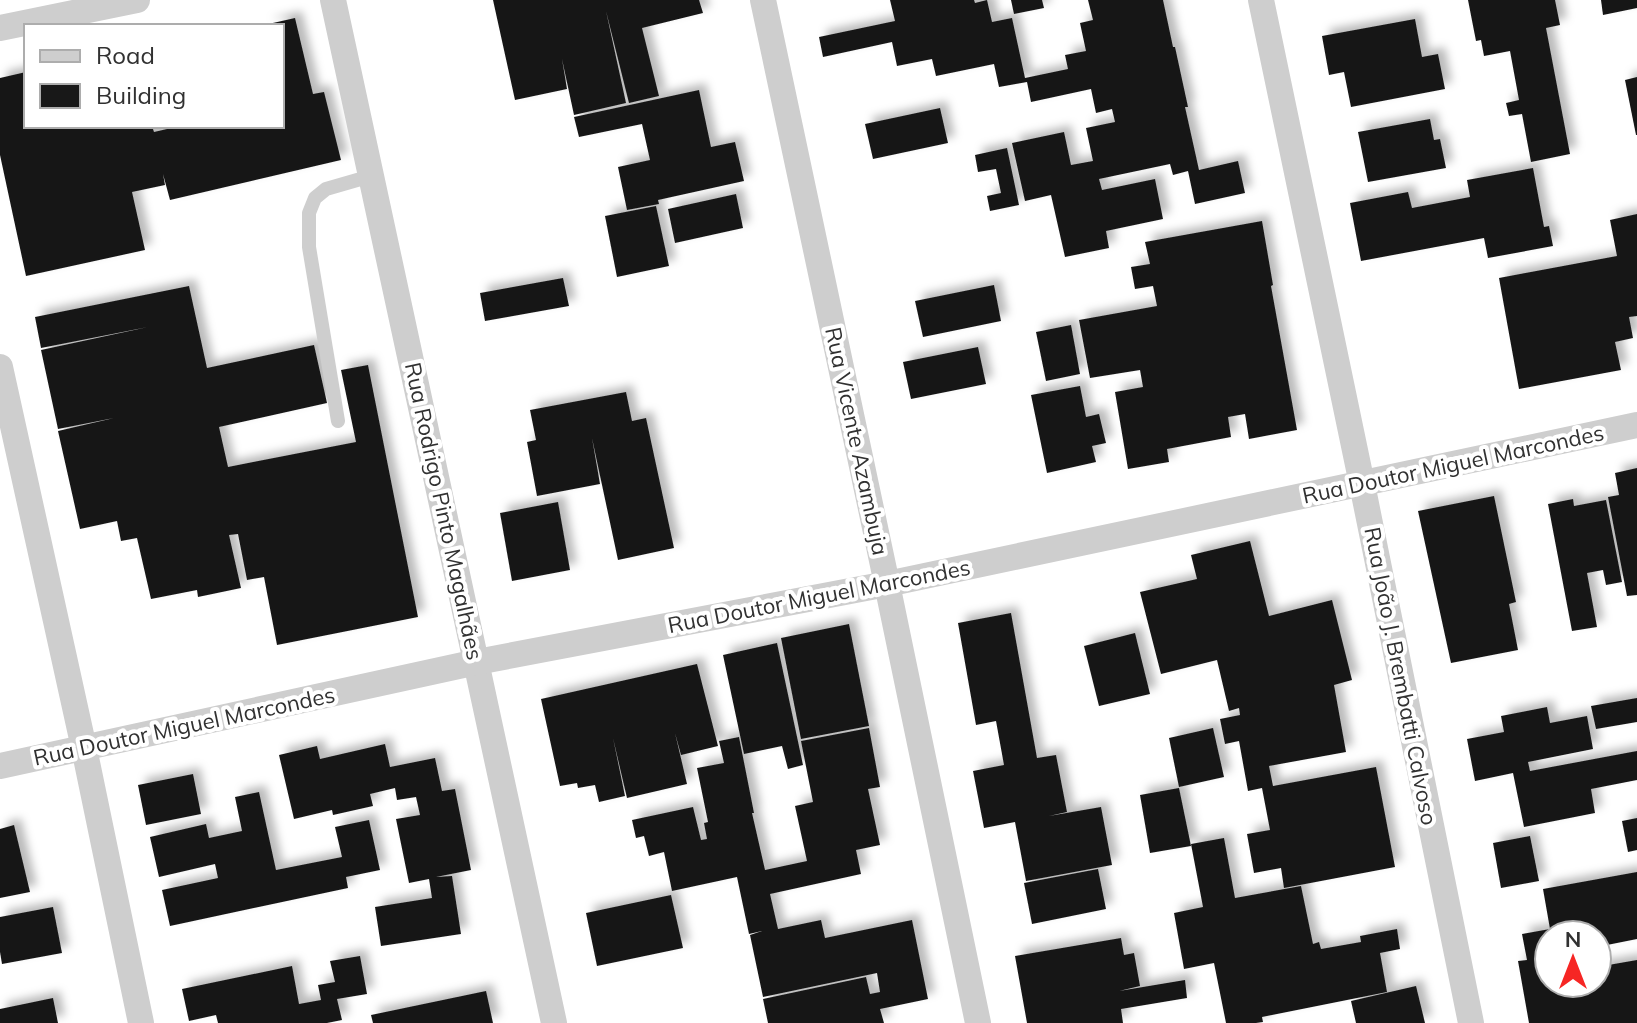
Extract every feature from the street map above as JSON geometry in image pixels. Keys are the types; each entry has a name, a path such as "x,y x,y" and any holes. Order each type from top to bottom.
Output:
{"street":[{"path":"0,28 137,0"},
{"name":"Rua Rodrigo Pinto Magalhães","path":"333,0 554,1023"},
{"name":"Rua Vicente Azambuja","path":"763,0 978,1023"},
{"name":"Rua João J. Brembatti Calvoso","path":"1261,0 1471,1023"},
{"path":"0,367 141,1023"},
{"name":"Rua Doutor Miguel Marcondes","path":"0,766 477,662 887,584 1637,425"}],"lane":[{"path":"338,421 309,247 309,213 315,198 326,189 371,176"}],"building":[{"path":"493,0 699,0 703,13 642,28 659,96 629,103 606,11 626,103 574,115 562,59 567,89 515,100"},
{"path":"890,0 974,0 975,3 987,0 992,22 1012,18 1025,78 1068,69 1065,55 1086,51 1080,23 1093,20 1088,0 1163,0 1199,170 1238,161 1245,193 1195,204 1188,171 1173,175 1170,164 1099,179 1102,190 1155,179 1163,219 1106,231 1109,248 1065,257 1051,195 1025,201 1012,143 1064,132 1071,165 1093,161 1086,128 1115,122 1112,109 1096,113 1091,89 1031,102 1027,82 999,87 994,64 936,76 932,59 897,66 892,42 823,57 819,37 895,21"},
{"path":"1011,0 1042,0 1044,8 1014,14"},
{"path":"1468,0 1555,0 1560,25 1546,28 1570,154 1531,162 1522,114 1509,116 1506,103 1519,100 1510,51 1484,56 1481,40 1476,41"},
{"path":"1601,0 1637,0 1637,8 1603,15"},
{"path":"295,18 313,94 324,92 341,160 170,200 163,174 165,185 132,192 145,250 26,276 0,155 0,78 24,72 24,128 153,128 154,132 171,128 284,128 284,24 268,24"},
{"path":"1415,19 1422,57 1438,54 1445,89 1351,107 1344,72 1329,75 1322,36"},
{"path":"1637,77 1637,135 1636,135 1625,80"},
{"path":"699,90 711,147 735,142 744,181 627,210 618,167 650,160 642,124 579,137 574,117"},
{"path":"940,108 948,143 873,159 865,124"},
{"path":"1430,119 1434,140 1440,139 1446,168 1368,182 1358,132"},
{"path":"1007,148 1019,205 990,211 987,196 1001,193 996,169 978,172 975,155"},
{"path":"1533,168 1544,227 1549,226 1553,246 1488,258 1484,238 1361,261 1350,203 1408,192 1412,208 1470,197 1467,180"},
{"path":"736,194 743,228 675,243 668,209"},
{"path":"656,206 669,266 617,277 605,216"},
{"path":"1637,214 1637,316 1629,317 1633,338 1615,342 1621,370 1519,389 1499,278 1617,256 1610,220"},
{"path":"1262,221 1297,430 1249,439 1245,414 1228,417 1231,437 1167,449 1169,462 1128,469 1115,392 1143,387 1140,370 1090,378 1079,320 1157,306 1153,286 1135,289 1131,267 1150,264 1145,242"},
{"path":"563,278 569,306 485,321 480,293"},
{"path":"994,285 1001,321 923,337 915,301"},
{"path":"189,286 207,368 314,345 327,403 219,427 228,467 356,442 341,370 368,365 418,617 277,645 264,577 247,580 238,534 229,535 241,588 198,597 197,590 151,599 137,538 121,541 117,521 80,529 58,431 114,418 58,429 41,350 148,327 41,348 35,317"},
{"path":"1071,325 1080,374 1046,381 1036,332"},
{"path":"978,347 986,384 911,399 903,362"},
{"path":"1080,386 1086,417 1099,414 1106,443 1092,446 1096,462 1047,473 1031,395"},
{"path":"626,392 632,421 646,418 674,548 618,560 592,438 600,484 537,496 527,442 536,440 530,410"},
{"path":"1637,468 1637,595 1627,596 1608,497 1619,495 1615,473"},
{"path":"1494,496 1516,602 1509,604 1518,650 1451,663 1418,511"},
{"path":"1573,499 1574,506 1606,500 1622,582 1606,585 1603,570 1587,573 1597,627 1572,631 1548,504"},
{"path":"558,502 570,570 512,581 500,513"},
{"path":"1250,541 1269,616 1332,600 1352,680 1334,685 1346,752 1269,766 1273,786 1376,767 1395,867 1284,888 1281,868 1254,873 1247,834 1270,830 1262,788 1248,791 1239,741 1225,744 1220,719 1240,715 1239,708 1229,711 1217,660 1161,674 1140,592 1197,579 1191,555"},
{"path":"1011,613 1037,758 1056,755 1067,812 1049,816 1101,807 1112,865 1026,881 1015,822 984,828 973,771 1004,765 996,721 976,725 958,623"},
{"path":"849,624 869,726 801,739 781,638"},
{"path":"1135,633 1150,694 1099,706 1084,646"},
{"path":"777,643 803,765 788,769 782,746 744,754 723,655"},
{"path":"697,664 718,746 681,755 675,733 687,784 627,798 613,738 625,796 599,802 595,785 578,788 577,783 560,786 541,699"},
{"path":"1637,698 1637,722 1596,729 1591,706"},
{"path":"1547,707 1550,723 1587,716 1593,749 1528,762 1530,771 1637,751 1637,780 1591,789 1595,813 1524,827 1513,773 1475,781 1467,739 1504,732 1501,716"},
{"path":"869,728 880,787 868,789 880,845 856,850 861,874 770,894 778,929 821,920 825,938 912,920 928,999 880,1009 884,1023 768,1023 763,999 866,977 870,994 880,992 877,973 763,997 750,935 762,931 749,934 737,877 672,891 664,852 649,856 644,836 636,838 632,820 693,807 701,840 707,839 704,823 708,822 697,768 724,763 719,741 739,737 765,870 807,861 795,806 813,802 801,741"},
{"path":"1213,728 1224,777 1179,787 1169,738"},
{"path":"385,744 390,767 435,758 442,791 455,789 471,870 436,877 452,876 461,934 381,946 375,907 432,898 429,879 409,883 396,819 420,815 416,797 397,800 395,788 370,794 373,806 333,815 332,810 294,819 279,755 317,746 320,759"},
{"path":"193,774 201,814 146,825 138,785"},
{"path":"1179,788 1191,846 1150,853 1140,795"},
{"path":"259,792 276,870 342,857 335,827 369,820 380,870 346,877 348,888 170,926 162,890 218,878 215,864 159,877 150,837 206,824 209,838 242,831 235,797"},
{"path":"1637,818 1637,850 1628,852 1622,821"},
{"path":"14,825 30,892 0,898 0,829"},
{"path":"1530,836 1539,881 1501,888 1493,843"},
{"path":"1224,838 1235,898 1301,886 1313,944 1319,942 1321,949 1361,942 1360,936 1397,929 1400,949 1380,953 1387,992 1262,1017 1263,1022 1226,1023 1214,963 1184,969 1174,913 1203,907 1191,844"},
{"path":"1098,869 1106,909 1032,924 1024,883"},
{"path":"1637,872 1637,939 1613,944 1613,919 1548,919 1543,889"},
{"path":"671,895 683,948 597,966 586,913"},
{"path":"53,907 62,953 2,964 0,917"},
{"path":"1533,932 1533,999 1613,999 1613,964 1637,960 1637,1023 1529,1023 1518,961 1527,960 1522,934"},
{"path":"1121,938 1124,955 1134,953 1140,986 1119,991 1185,980 1187,998 1121,1009 1123,1023 1027,1023 1015,956"},
{"path":"360,956 367,994 337,999 342,1020 327,1023 218,1023 216,1015 189,1021 182,989 292,966 299,1004 321,1000 318,985 335,982 330,961"},
{"path":"1416,986 1425,1023 1356,1023 1351,1001"},
{"path":"486,991 493,1023 373,1023 371,1015"},
{"path":"53,998 58,1023 0,1023 0,1009"}]}
